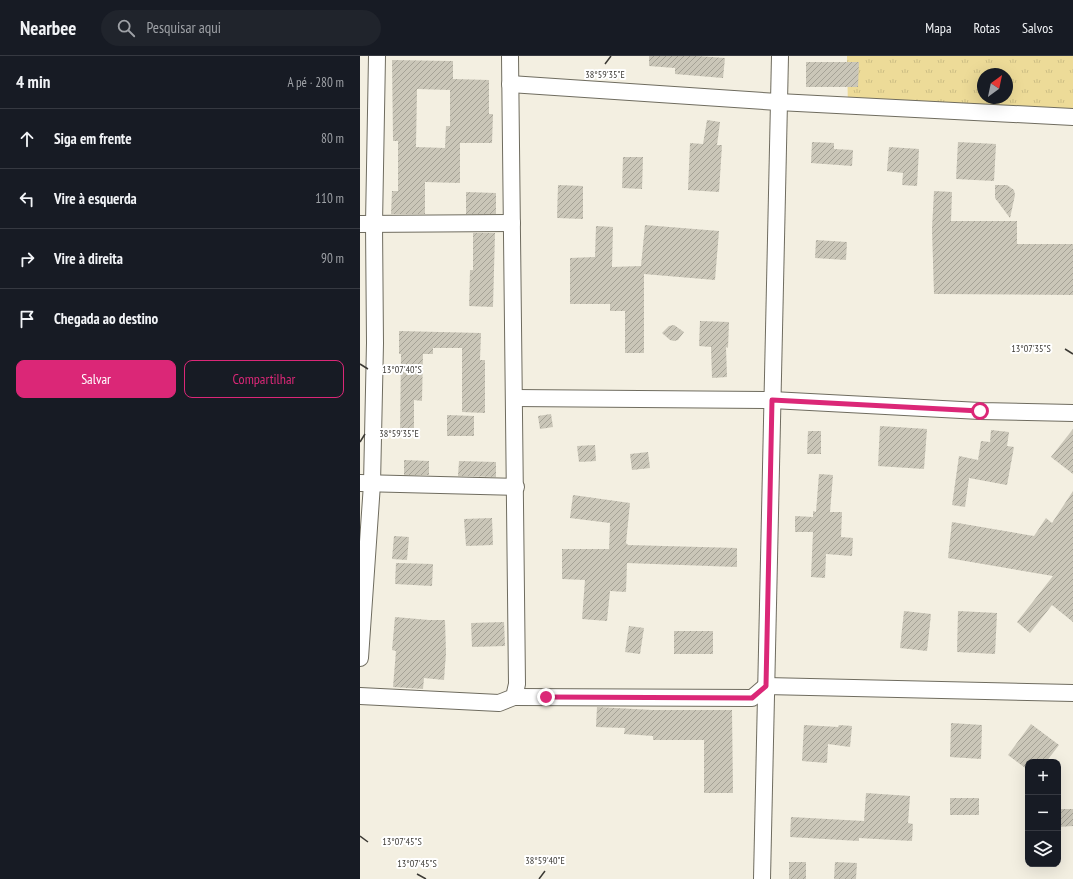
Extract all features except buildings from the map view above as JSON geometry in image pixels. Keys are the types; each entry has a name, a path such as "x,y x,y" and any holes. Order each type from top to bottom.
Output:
{"street":[{"path":"360,658 366,483 375,343 367,224 377,56"},
{"path":"510,56 516,487 517,684 514,697"},
{"path":"762,879 780,56"},
{"path":"510,84 778,102 1073,116"},
{"path":"367,224 512,223"},
{"path":"515,398 772,400 980,411 1073,413"},
{"path":"366,483 516,487"},
{"path":"360,696 499,703 514,697 752,698 766,686 1073,693"}],"green space":[{"path":"847,56 1073,56 1073,115 848,112"}],"route":[{"path":"546,697 752,698 766,686 772,400 980,411"}]}
